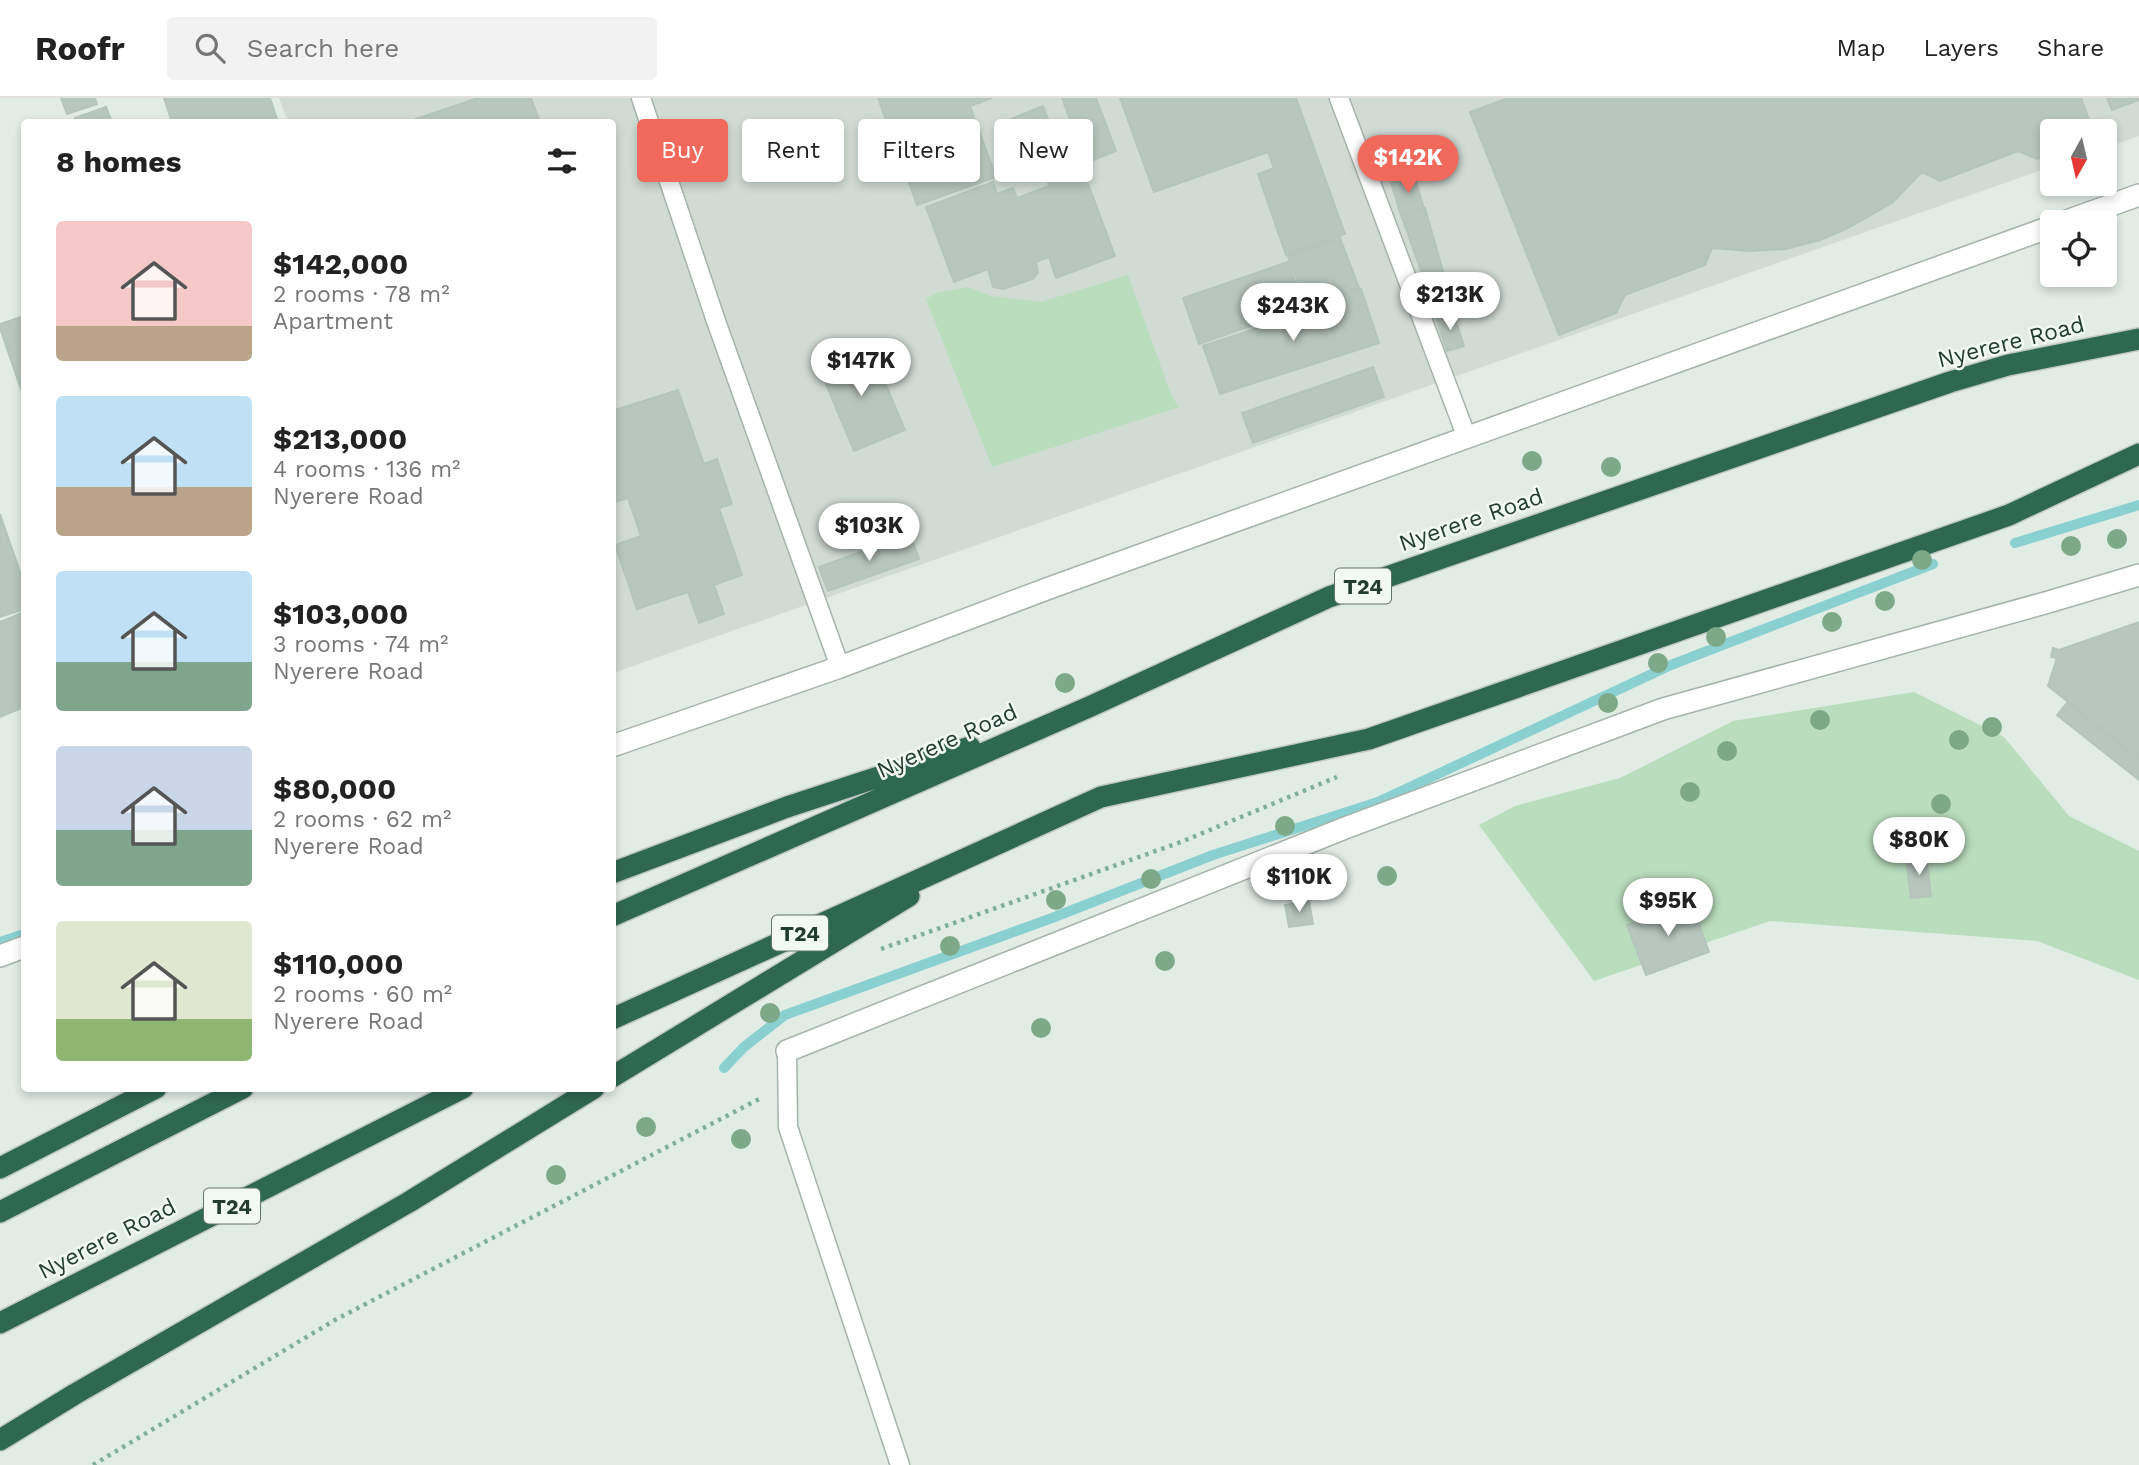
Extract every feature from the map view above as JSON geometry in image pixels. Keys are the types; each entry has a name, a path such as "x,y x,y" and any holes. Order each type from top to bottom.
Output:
{"highway":[{"name":"Nyerere Road","path":"616,914 1089,707 1329,597 1950,382 2008,365 2139,339"},
{"name":"T24","path":"616,1017 1101,797 1369,738 2009,515 2139,454"},
{"path":"616,871 787,807 1089,707"},
{"path":"616,1075 988,848"},
{"path":"0,1168 148,1092"},
{"path":"0,1212 235,1092"},
{"name":"Nyerere Road","path":"0,1323 455,1092"},
{"path":"0,1440 75,1394 410,1202 588,1092"}],"street":[{"path":"2097,210 2139,195"},
{"path":"616,745 840,667 2040,231"},
{"path":"787,1051 1345,828 1663,709 2139,575"},
{"path":"0,956 21,948"}],"lane":[{"path":"641,98 716,321 840,667"},
{"path":"1339,98 1467,438"},
{"path":"787,1051 788,1127 900,1465"}],"path":[{"path":"93,1465 335,1320 787,1085"}],"shaded area":[{"path":"279,98 2139,98 2139,136 2118,143 2118,119 2040,119 2040,171 616,672 616,119 287,119"}],"green space":[{"path":"1128,275 1172,397 1179,407 992,467 926,299 937,293 968,287 991,296 1041,302"},
{"path":"1914,692 2004,737 2069,816 2139,851 2139,980 2037,941 1770,921 1594,981 1479,825 1515,806 1620,778 1733,721"}],"building":[{"path":"61,98 95,98 97,104 67,114"},
{"path":"164,98 270,98 277,119 171,119"},
{"path":"478,98 531,98 539,119 416,119"},
{"path":"878,98 992,98 970,106 975,119 886,119"},
{"path":"1062,98 1096,98 1116,151 1093,160 1093,119 1070,119"},
{"path":"1120,98 1296,98 1345,234 1286,255 1258,174 1274,168 1268,152 1154,192"},
{"path":"1508,98 2081,98 2089,119 2040,119 2040,158 2018,151 1940,181 1922,172 1892,203 1848,228 1820,240 1786,249 1750,251 1712,248 1705,265 1625,295 1616,313 1559,335 1470,112"},
{"path":"2107,98 2139,98 2139,100 2112,110"},
{"path":"1043,106 1048,119 1011,119"},
{"path":"106,107 111,119 75,119"},
{"path":"980,133 994,178 917,205 909,182 980,182"},
{"path":"1414,176 1424,208 1401,215 1391,183"},
{"path":"993,182 997,194 1013,188 1017,198 1049,186 1048,182 1087,182 1115,256 1056,278 1049,257 1036,262 1038,272 1033,279 1003,289 993,287 988,269 954,282 926,207"},
{"path":"1425,208 1454,310 1437,315 1401,215"},
{"path":"1340,238 1359,288 1307,307 1288,256"},
{"path":"1288,262 1300,297 1297,298 1300,309 1199,344 1183,298"},
{"path":"1361,289 1379,343 1220,394 1203,346 1303,313 1302,309"},
{"path":"1453,312 1464,346 1447,351 1436,318"},
{"path":"21,317 21,389 0,328 0,324"},
{"path":"869,345 905,430 854,451 818,365"},
{"path":"1373,367 1384,397 1253,443 1242,413"},
{"path":"678,390 704,464 717,459 732,504 719,508 742,575 714,585 724,614 699,623 688,592 637,609 616,548 616,545 641,536 628,498 616,502 616,410"},
{"path":"0,514 21,575 21,610 0,617"},
{"path":"910,534 919,559 828,591 819,567"},
{"path":"21,613 21,708 0,717 0,622"},
{"path":"2139,622 2139,759 2048,686 2057,658 2051,657 2053,648 2059,650"},
{"path":"2067,703 2139,760 2139,780 2057,715"},
{"path":"1926,855 1931,896 1911,898 1906,858"},
{"path":"1309,901 1313,924 1289,927 1285,905"},
{"path":"1691,902 1709,952 1646,975 1627,925"}],"waterway":[{"path":"2015,543 2139,505"},
{"path":"724,1068 744,1047 785,1015 1052,918 1213,855 1378,802 1671,665 1933,564"},
{"path":"0,942 21,935"}]}
